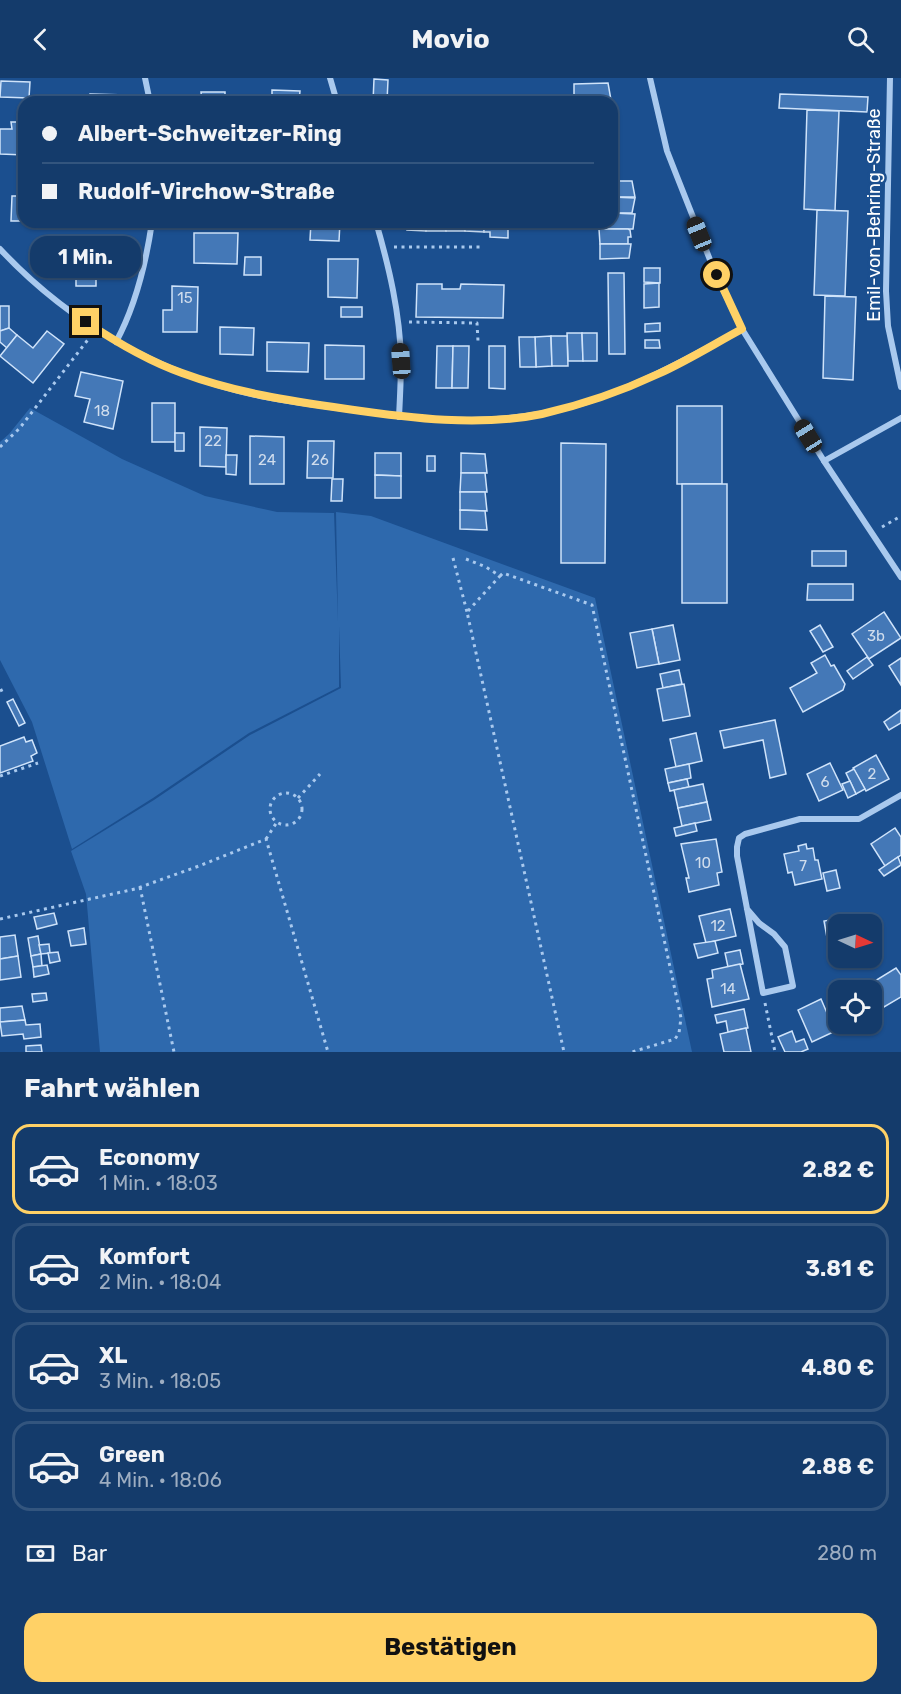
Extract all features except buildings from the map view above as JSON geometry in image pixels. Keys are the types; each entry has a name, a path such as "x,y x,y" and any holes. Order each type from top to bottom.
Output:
{"street":[{"path":"145,78 149,96"},
{"path":"330,78 335,96"},
{"path":"650,78 667,151 712,264 742,329 824,461 901,577"},
{"name":"Emil-von-Behring-Straße","path":"890,78 887,309 891,342 901,387"},
{"path":"116,342 133,304 147,255 151,228"},
{"path":"378,228 398,322 401,361 399,417"},
{"path":"0,249 52,297 116,342 181,373 242,392 399,417 440,420 500,418 539,414 566,408 636,384 742,329"},
{"path":"824,461 901,418"},
{"path":"747,909 785,947 793,986 763,993 747,909 737,847 739,838 745,834 801,819 859,819 901,795"}],"path":[{"path":"383,246 483,247"},
{"path":"398,322 477,323 478,341"},
{"path":"0,447 19,429 96,328"},
{"path":"872,534 901,516"},
{"path":"453,558 467,612 564,1052"},
{"path":"466,559 500,576"},
{"path":"467,612 503,573 592,605 681,1018 680,1033 675,1039 632,1052"},
{"path":"0,776 38,763"},
{"path":"298,798 320,774"},
{"path":"288,793 298,798 302,812 297,820 288,825 277,822 272,818 270,809 274,797 288,793"},
{"path":"0,919 140,887 266,839 277,822"},
{"path":"266,839 328,1052"},
{"path":"140,887 174,1052"},
{"path":"763,993 775,1052"}],"shaded area":[{"path":"30,408 122,459 205,496 277,512 334,513 338,622 336,512 371,516 595,598 692,1052 100,1052 86,894 71,851 154,800 250,735 341,688 339,626 339,687 249,733 72,849 32,722 0,660 0,442"}],"route":[{"path":"86,322 116,342 158,364 220,386 261,396 399,417 440,420 518,417 566,408 636,384 742,329 717,275"}]}
